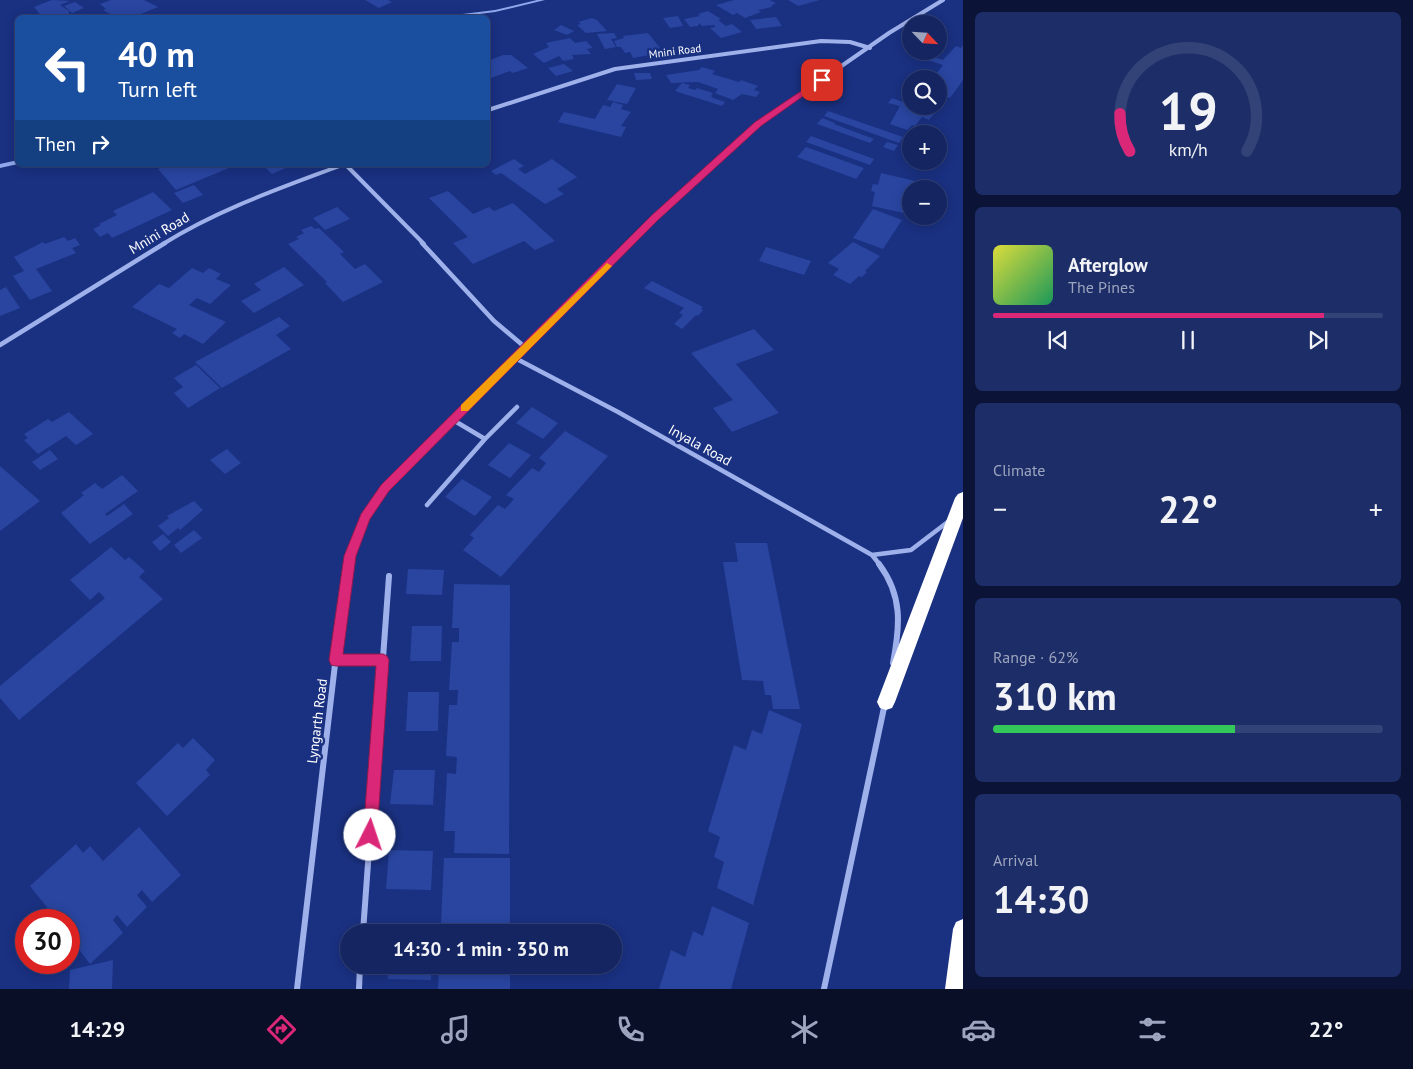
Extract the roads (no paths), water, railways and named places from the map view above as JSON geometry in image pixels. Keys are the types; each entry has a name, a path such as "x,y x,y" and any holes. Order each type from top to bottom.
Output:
{"highway":[{"path":"886,702 963,498"},
{"path":"954,989 963,929"}],"street":[{"name":"Lyngarth Road","path":"297,989 345,579 358,530 385,488 655,218 758,124 943,0"},
{"name":"Mnini Road","path":"490,109 604,71 637,64 821,41 850,42 870,48"},
{"name":"Mnini Road","path":"0,345 187,229 250,200 337,167"},
{"path":"348,167 448,270 498,326 526,348"},
{"name":"Inyala Road","path":"515,358 618,412 872,555 894,585 900,612 897,641 886,702 824,989"},
{"path":"427,505 485,439 517,407"},
{"path":"453,420 485,439"},
{"path":"872,555 911,550 955,515"},
{"path":"364,924 389,576"},
{"path":"336,660 383,660"},
{"path":"359,989 360,974"}],"waterway":[{"path":"459,15 495,11 543,0"},
{"path":"0,166 15,163"}]}
